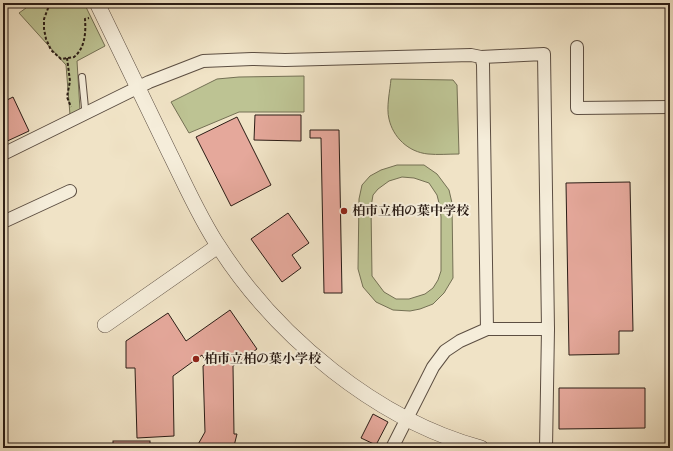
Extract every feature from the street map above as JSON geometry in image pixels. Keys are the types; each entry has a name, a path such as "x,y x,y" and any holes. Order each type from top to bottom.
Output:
{"street":[{"path":"95,10 138,88 184,182 218,246 239,276 264,307 311,352 354,387 406,419 463,443 481,448"},
{"path":"576,47 577,108 670,107"},
{"path":"3,154 149,82 203,62 252,59 285,60 465,55 481,57 544,54 548,329 546,448"},
{"path":"481,57 483,64 487,330"},
{"path":"3,222 70,191"},
{"path":"105,325 218,246"},
{"path":"392,448 433,367 445,351 460,341 487,330 548,329"}],"lane":[{"path":"82,77 85,108 88,112"}],"path":[{"path":"50,3 44,19 44,29 46,39 51,50 61,59 74,57 80,50 85,35 85,19 95,10"},
{"path":"67,58 70,81 67,97 73,119"}],"green space":[{"path":"22,3 84,3 105,46 77,61 80,110 70,115 66,65 19,13 26,8"},
{"path":"304,76 304,112 239,112 189,133 171,102 217,79 239,77"},
{"path":"391,79 453,80 457,85 459,154 421,153 408,147 402,142 391,126 388,114"},
{"path":"397,165 424,165 437,174 449,190 452,203 453,278 444,293 433,304 420,309 410,311 393,310 376,302 363,287 358,269 359,199 362,185 370,176 381,170","holes":["402,177 414,178 429,183 437,195 441,217 441,271 433,288 425,294 409,299 396,299 384,292 372,276 371,207 373,195 378,189 389,181"]}],"building":[{"path":"566,3 670,3 670,5 566,6"},
{"path":"13,97 29,131 3,143 3,102"},
{"path":"255,115 301,115 301,141 254,140"},
{"path":"237,117 271,185 231,206 196,137"},
{"path":"310,130 339,130 342,293 324,293 321,138 310,138"},
{"path":"630,182 633,331 619,331 619,354 569,355 566,183"},
{"path":"288,213 309,243 292,255 301,268 282,282 251,239"},
{"path":"230,310 257,349 233,366 234,434 237,434 234,446 231,445 230,448 196,448 205,432 203,366 207,363 202,355 173,376 174,436 137,438 135,368 126,368 126,341 168,313 186,341"},
{"path":"559,388 645,388 645,428 559,429"},
{"path":"373,414 388,422 376,445 361,438"},
{"path":"113,441 150,441 150,448 113,448"}],"place":[{"name":"柏市立柏の葉中学校","path":"344,211"},
{"name":"柏市立柏の葉小学校","path":"196,359"}]}
